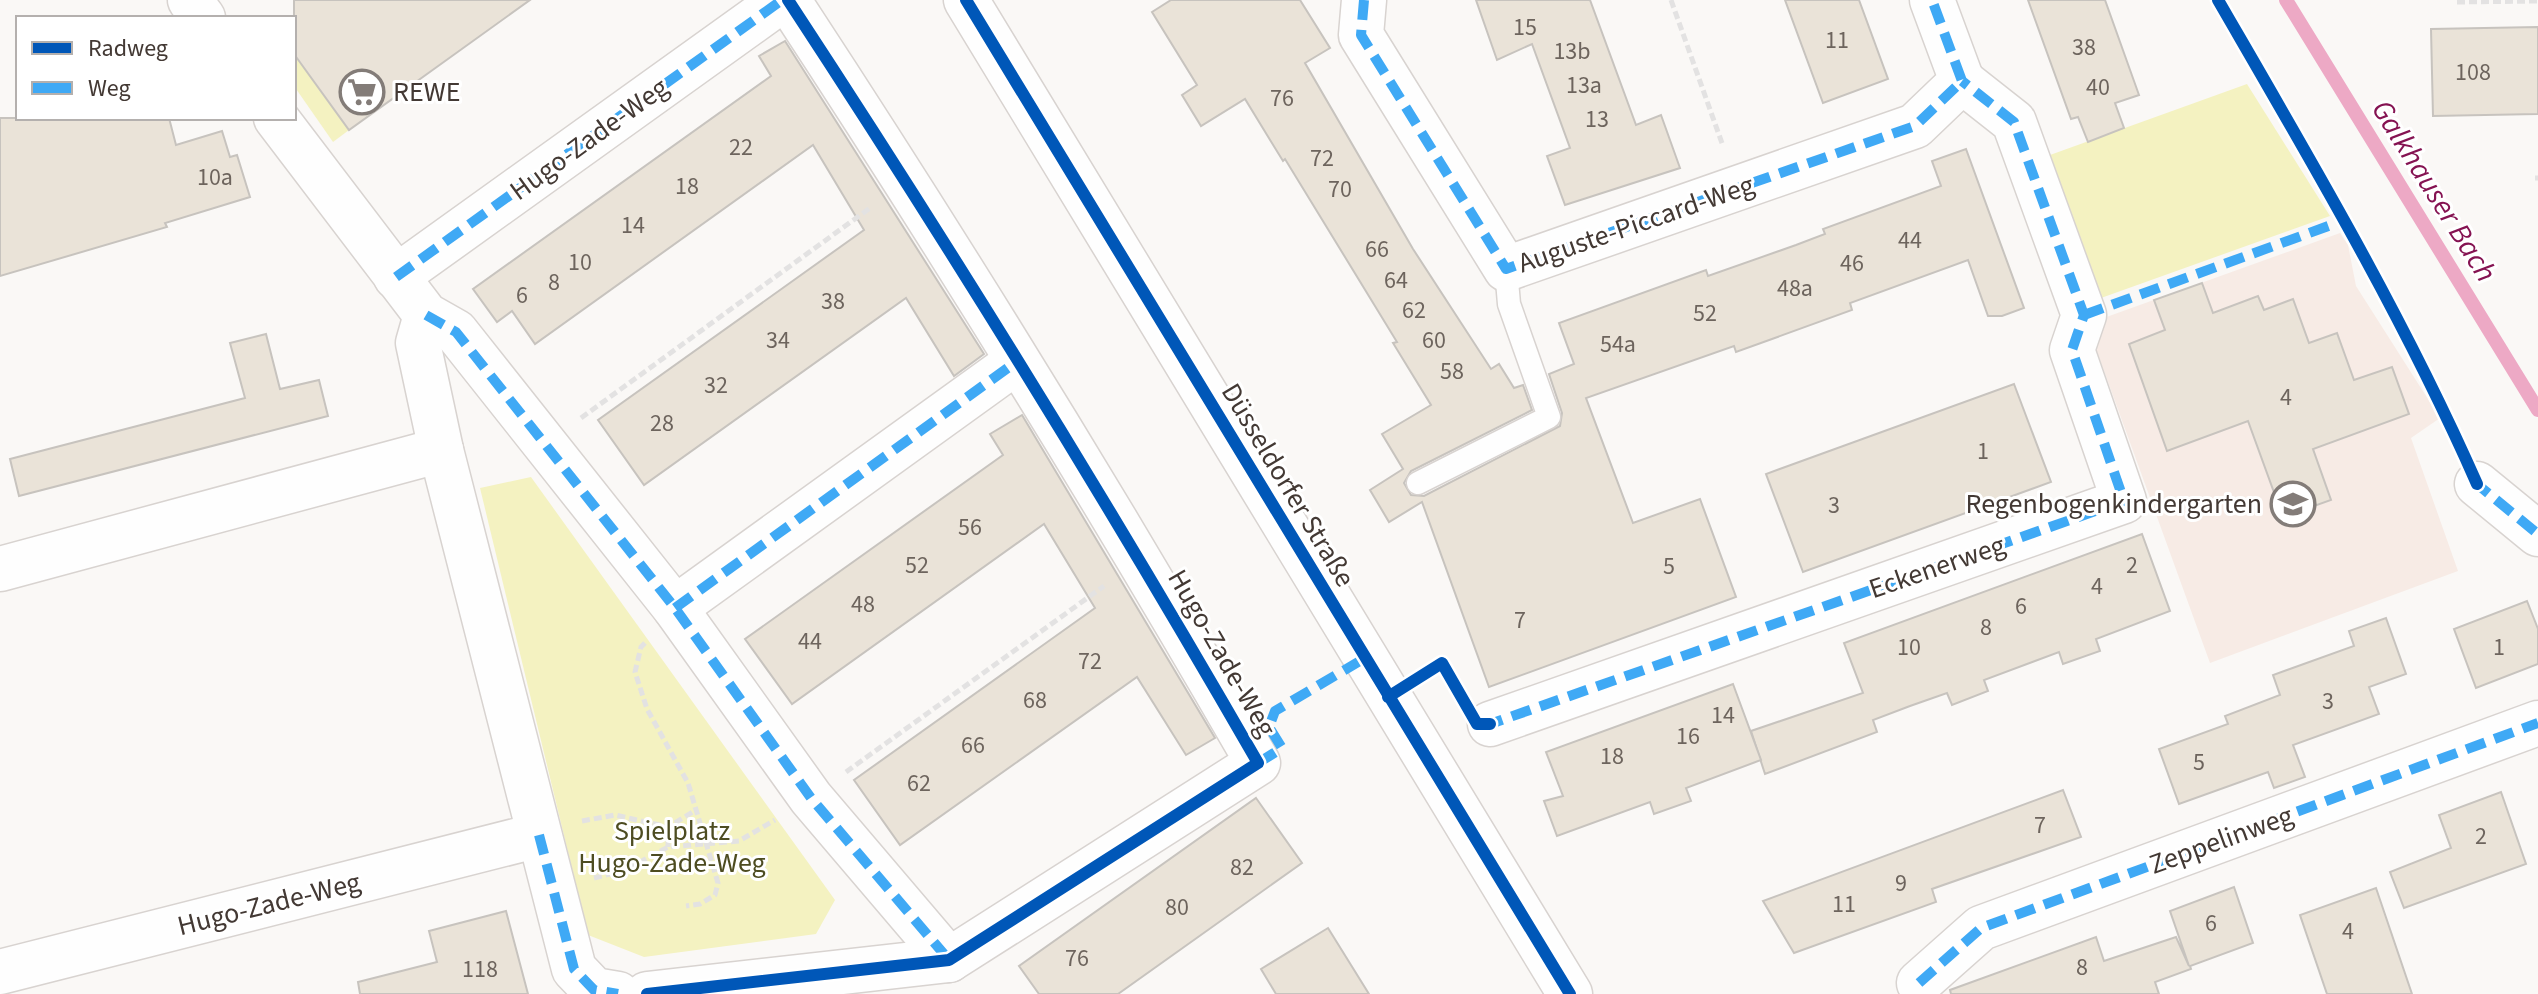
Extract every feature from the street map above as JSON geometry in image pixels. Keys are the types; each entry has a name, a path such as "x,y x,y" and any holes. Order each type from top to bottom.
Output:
{"street":[{"name":"Hugo-Zade-Weg","path":"396,277 782,0"},
{"name":"Hugo-Zade-Weg","path":"647,994 949,960 1258,763 1141,560 907,181 788,0"},
{"name":"Düsseldorfer Straße","path":"966,0 1570,994"},
{"name":"Auguste-Piccard-Weg","path":"1364,0 1361,35 1506,269 1915,126 1962,81"},
{"path":"1932,0 1962,81"},
{"name":"Eckenerweg","path":"1490,724 2124,501 2072,350 2084,315 2014,122 1962,81"},
{"path":"278,120 426,315 456,332 545,443 678,612 811,798 949,960"},
{"path":"426,315 418,343 441,450 558,829 553,887 574,969 594,990 618,994"},
{"path":"678,612 1016,362"},
{"path":"0,569 441,450"},
{"path":"2477,484 2538,534"},
{"name":"Zeppelinweg","path":"1919,983 1981,928 2538,723"},
{"name":"Hugo-Zade-Weg","path":"0,972 558,829"}],"lane":[{"path":"1418,483 1549,417 1509,304 1506,269"}],"path":[{"path":"1671,0 1738,189"},
{"path":"2457,2 2538,1"},
{"path":"545,443 907,181"},
{"path":"553,887 623,871 668,847 709,846 739,841 811,798 1141,560"},
{"path":"678,612 641,647 635,672 647,709 688,783 718,883 715,895 700,904 686,906"},
{"path":"558,829 615,815 668,827 696,810"},
{"path":"668,827 668,847"}],"shaded area":[{"name":"Regenbogenkindergarten","path":"2340,233 2348,245 2356,286 2440,418 2411,438 2458,571 2210,663 2087,324"}],"green space":[{"path":"296,57 349,130 333,142 296,89"},
{"path":"2247,84 2330,216 2101,298 2050,155"},
{"name":"Spielplatz Hugo-Zade-Weg","path":"531,477 835,900 816,934 644,957 588,935 480,488"}],"building":[{"name":"REWE","path":"294,0 530,0 349,130 296,57"},
{"path":"1171,0 1300,0 1330,48 1305,63 1413,249 1491,369 1499,364 1514,388 1523,385 1532,410 1411,471 1404,483 1411,495 1424,496 1560,426 1562,413 1549,374 1574,364 1559,323 1706,270 1708,276 1796,245 1825,234 1823,229 1941,186 1932,161 1966,149 2024,308 2002,316 1988,316 1968,260 1850,303 1852,310 1736,352 1734,346 1586,398 1633,523 1700,499 1736,597 1489,687 1422,502 1389,522 1370,490 1403,469 1382,434 1431,405 1393,343 1397,342 1245,99 1201,126 1182,95 1197,85 1152,12"},
{"path":"1476,0 1590,0 1636,125 1661,115 1680,168 1565,205 1547,156 1570,148 1532,44 1497,60"},
{"path":"1785,0 1859,0 1888,79 1823,103"},
{"path":"2028,0 2105,0 2139,95 2115,103 2124,128 2088,142 2078,117 2071,119"},
{"path":"2538,27 2538,114 2433,116 2431,29"},
{"path":"785,41 984,354 954,376 906,298 644,485 598,420 864,230 813,145 535,344 512,311 497,322 473,289 771,76 759,56"},
{"path":"0,118 170,120 176,145 222,131 230,157 237,155 250,197 165,223 167,227 0,276"},
{"path":"2202,283 2213,313 2258,296 2264,310 2293,299 2309,343 2337,333 2354,380 2392,367 2409,414 2313,449 2331,500 2283,517 2248,421 2167,451 2129,344 2165,330 2154,300"},
{"path":"266,334 280,389 319,380 328,416 19,496 10,459 245,398 230,343"},
{"path":"2014,384 2051,482 1803,572 1766,474"},
{"path":"1022,415 1215,738 1186,755 1137,677 900,845 854,780 1095,608 1044,524 792,704 745,639 1003,455 990,434"},
{"path":"2142,534 2170,611 2096,639 2100,651 2063,664 2059,652 1984,680 1988,691 1952,705 1947,693 1910,706 1873,720 1877,732 1765,774 1751,731 1863,693 1844,643"},
{"path":"2527,601 2538,629 2538,664 2476,688 2454,629"},
{"path":"2386,618 2406,674 2369,687 2379,714 2293,745 2305,777 2274,788 2268,772 2179,804 2159,749 2228,724 2225,716 2280,695 2273,675 2354,646 2349,631"},
{"path":"1733,684 1761,760 1686,788 1691,801 1654,814 1650,802 1557,836 1544,801 1563,796 1546,752"},
{"path":"2063,790 2081,837 1932,889 1936,902 1794,953 1763,901"},
{"path":"2501,792 2526,864 2404,908 2390,872 2451,848 2439,815"},
{"path":"1256,798 1302,863 1118,994 1039,994 1019,966"},
{"path":"2234,887 2253,943 2155,982 2159,994 1951,994 1950,990 2096,937 2104,961 2176,937 2189,966 2170,911"},
{"path":"2376,888 2412,994 2327,994 2300,915"},
{"path":"506,911 528,994 360,994 358,982 437,962 429,931"},
{"path":"1328,928 1369,994 1276,994 1261,969"}],"waterway":[{"name":"Galkhauser Bach","path":"2286,0 2538,410"}],"marked path":[{"path":"396,277 782,0"},
{"path":"1364,0 1361,35 1506,269 1915,126 1962,81 1932,0"},
{"path":"1483,724 2124,501 2072,350 2084,315 2014,122 1962,81"},
{"path":"2084,315 2345,220"},
{"path":"426,315 456,332 675,608 811,798 949,960"},
{"path":"675,608 1016,362"},
{"path":"2475,479 2477,484 2538,534"},
{"path":"1258,763 1282,748 1269,727 1275,711 1365,658"},
{"path":"1919,983 1981,928 2538,723"},
{"path":"539,835 574,969 594,990 618,994"}],"cycle path":[{"path":"647,994 949,960 1258,763 1029,378 788,0"},
{"path":"966,0 1570,994"},
{"path":"2218,0 2387,299 2477,484"},
{"path":"1388,697 1442,663 1477,724 1490,724"}],"place":[{"name":"REWE","path":"362,92"},
{"name":"Regenbogenkindergarten","path":"2293,504"}]}
